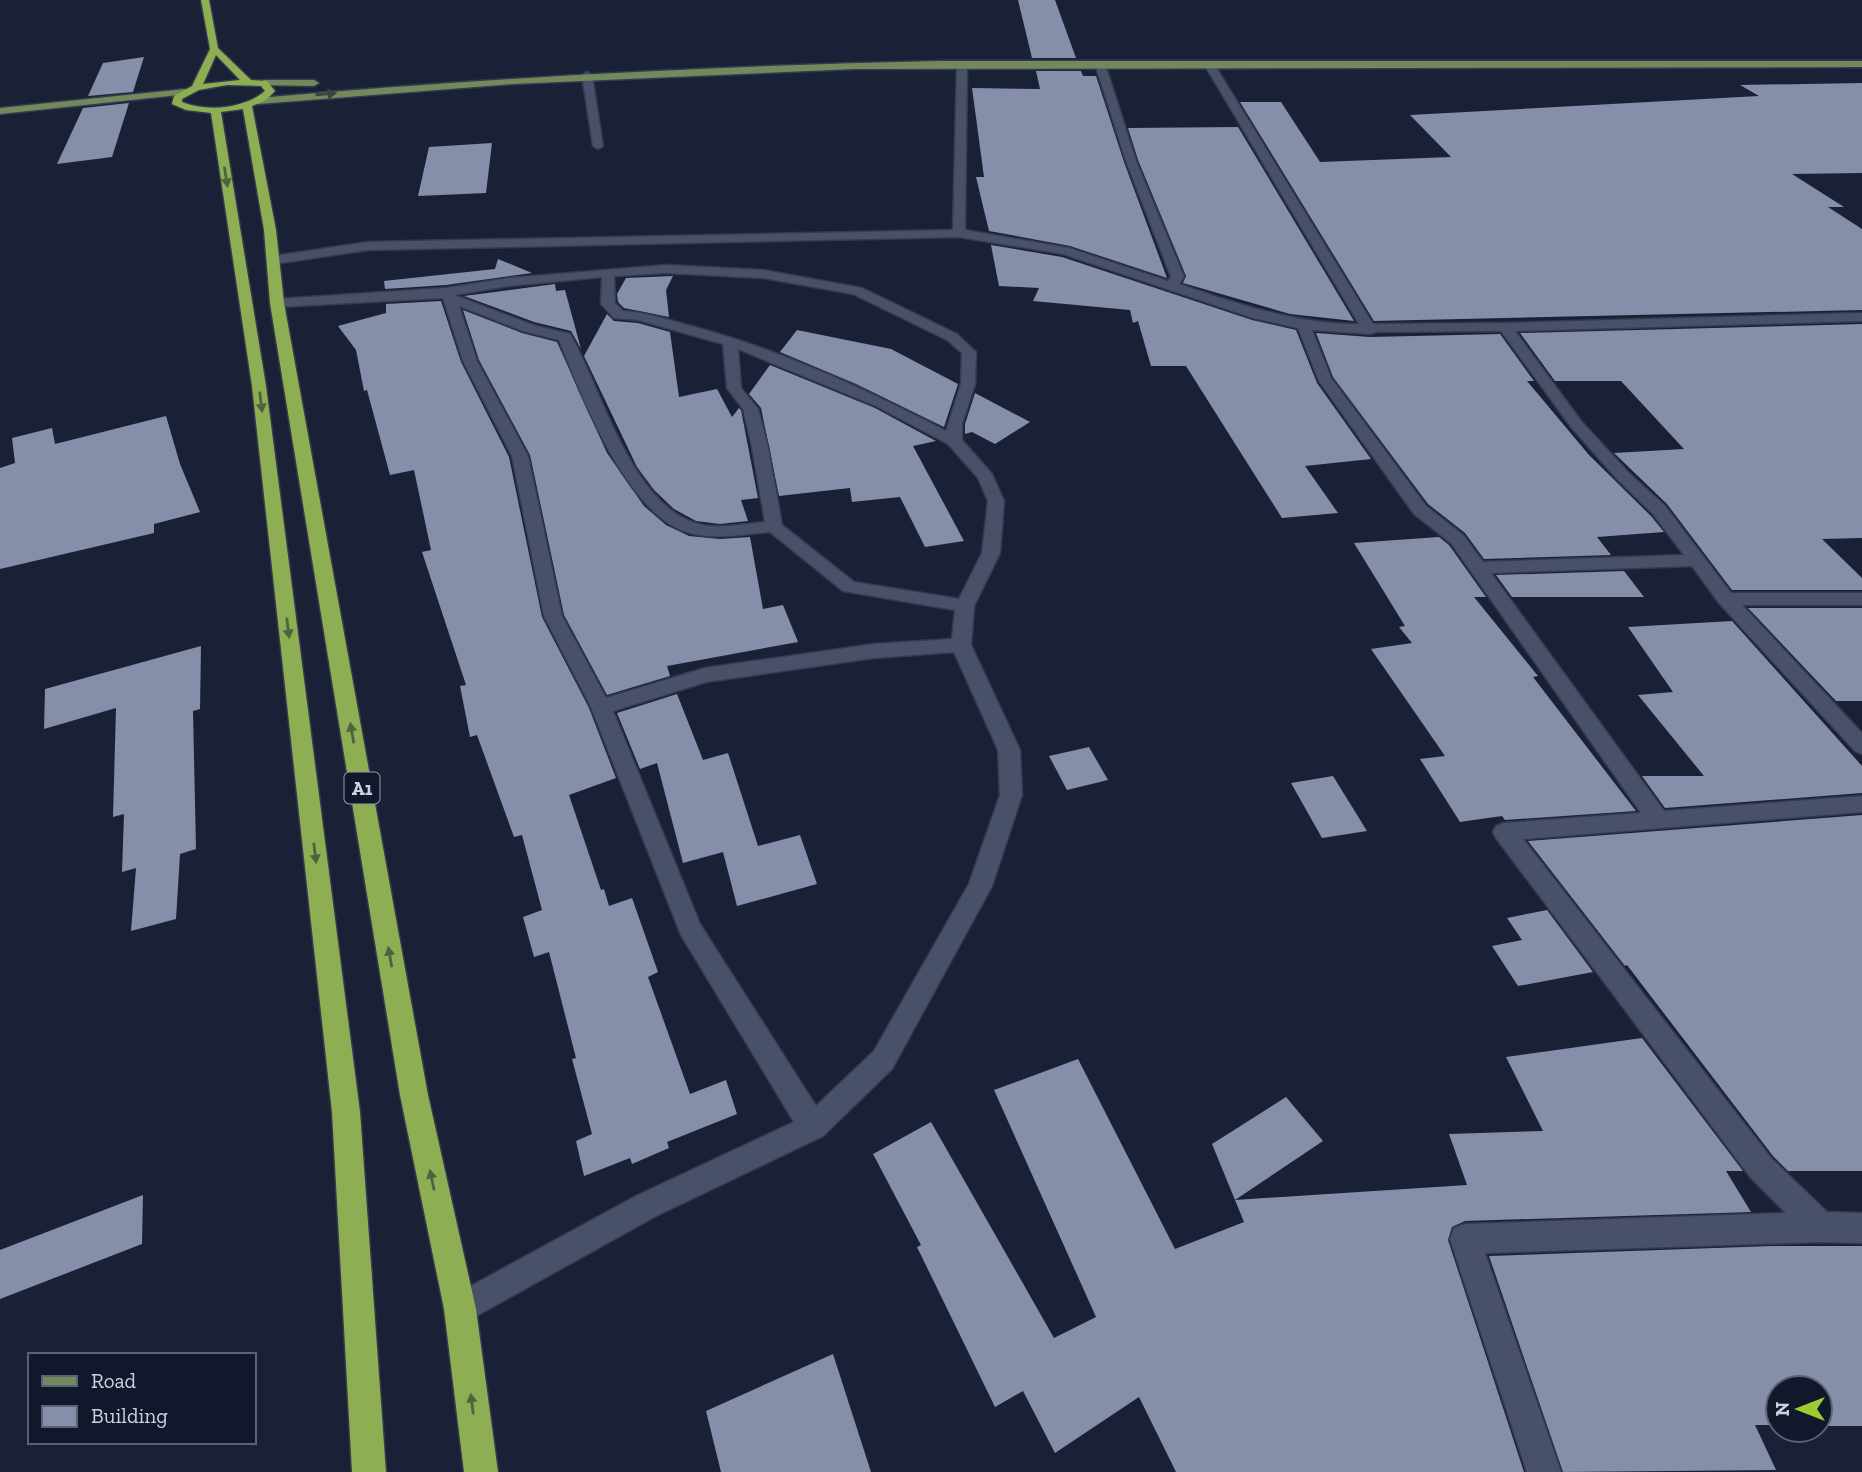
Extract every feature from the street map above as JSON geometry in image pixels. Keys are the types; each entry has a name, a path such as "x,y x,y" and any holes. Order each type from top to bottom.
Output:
{"highway":[{"path":"196,88 214,49 205,0"},
{"path":"214,49 247,81"},
{"path":"247,81 264,83 270,91 252,102 198,110 177,104 177,98 196,88 247,81"},
{"name":"A1","path":"252,102 274,260 286,457 346,1112 369,1472"},
{"name":"A1","path":"215,109 259,386 286,457 414,1095 460,1309 481,1472"}],"main road":[{"path":"358,81 580,67 821,57 1862,55"},
{"path":"252,102 444,84 587,75 961,64 1862,64"},
{"path":"264,83 319,83"},
{"path":"0,111 185,92"},
{"path":"0,120 177,104"}],"street":[{"path":"959,233 961,64"},
{"path":"1100,64 1131,161 1178,277 1171,286"},
{"path":"1209,64 1370,330"},
{"path":"587,75 598,146"},
{"path":"274,260 368,246 959,233 1065,251 1258,315 1303,324 1370,330 1862,317"},
{"path":"276,303 448,295 509,282 666,269 763,274 857,291 952,337 969,352 968,384 954,424 954,441"},
{"path":"460,1309 646,1206 813,1127 883,1060 980,886 1011,795 1009,750 961,645 965,606 991,553 996,501 986,477 954,441 837,384 774,357 730,343 639,316 619,315 608,304 608,274"},
{"path":"448,295 528,328 565,337 586,387 636,484 672,521 692,529 774,527 849,587 965,606"},
{"path":"448,295 470,361 520,456 553,617 601,707 690,928 813,1127"},
{"path":"1303,324 1324,378 1420,510 1457,539 1479,568 1658,820"},
{"path":"1505,327 1576,424 1622,475 1659,510 1726,599 1862,746"},
{"path":"730,343 734,388 750,409 771,501 774,527"},
{"path":"1479,568 1697,560"},
{"path":"1726,599 1862,598"},
{"path":"601,707 705,675 874,651 961,645"},
{"path":"1821,1227 1761,1168 1504,832 1862,804"},
{"path":"1544,1472 1465,1239 1821,1227 1862,1228"}],"building":[{"path":"1018,0 1055,0 1076,58 1032,58"},
{"path":"144,57 133,92 88,96 103,63"},
{"path":"1036,71 1081,71 1083,76 1096,76 1124,162 1167,278 1070,246 989,231 976,177 984,177 972,88 1040,89"},
{"path":"1862,83 1862,173 1792,174 1844,207 1828,207 1862,229 1862,310 1374,321 1240,102 1281,102 1320,162 1451,157 1410,115 1759,96 1740,85"},
{"path":"129,103 112,157 57,164 83,108"},
{"path":"1238,127 1354,321 1290,314 1183,283 1186,276 1138,160 1128,128"},
{"path":"492,143 486,193 418,196 429,147"},
{"path":"991,245 1062,257 1252,320 1296,330 1317,383 1371,459 1305,466 1338,513 1282,518 1186,366 1151,366 1138,321 1133,323 1130,310 1033,301 1039,288 999,286"},
{"path":"498,259 532,273 446,285 385,289 384,281 495,269"},
{"path":"673,276 666,290 669,317 624,308 618,302 617,294 626,278"},
{"path":"555,284 556,291 565,290 581,349 571,331 534,322 464,296"},
{"path":"441,301 461,362 509,457 542,617 589,708 616,778 569,795 601,890 604,889 609,906 632,898 658,972 648,977 690,1094 726,1080 737,1114 667,1142 669,1148 632,1164 630,1158 584,1176 576,1141 592,1134 572,1059 576,1058 549,952 534,957 523,917 542,910 522,835 514,837 477,735 470,737 460,686 466,685 422,552 431,550 414,470 390,475 367,390 364,391 356,350 338,326 386,313 386,304"},
{"path":"463,310 522,333 557,342 607,453 644,506 666,525 689,536 720,539 750,537 763,609 783,605 798,642 667,666 670,676 607,695 564,615 530,455 479,360"},
{"path":"607,314 614,321 638,323 670,332 679,397 717,389 732,417 739,408 741,410 758,498 741,500 748,521 720,524 696,521 674,509 654,490 637,467 584,356"},
{"path":"1862,324 1862,538 1822,539 1862,578 1862,590 1732,590 1667,504 1614,453 1684,449 1621,381 1555,381 1520,333"},
{"path":"797,330 891,349 958,384 944,427 856,384 780,352"},
{"path":"1316,333 1370,337 1500,334 1534,381 1527,381 1589,455 1664,532 1597,537 1611,555 1484,559 1465,533 1428,504 1333,377"},
{"path":"770,365 875,408 936,441 913,446 964,541 925,547 900,497 852,502 850,488 779,496 761,408 749,394"},
{"path":"975,393 1030,422 995,444 972,432 965,434 965,424"},
{"path":"166,416 180,464 200,512 154,524 154,533 0,569 0,468 15,463 12,438 52,428 55,444"},
{"path":"1439,537 1449,545 1486,597 1474,597 1538,676 1533,677 1636,811 1505,820 1502,816 1460,822 1420,759 1445,756 1371,649 1412,643 1399,627 1405,626 1354,543"},
{"path":"1624,571 1644,597 1512,597 1496,575"},
{"path":"1748,608 1862,608 1862,701 1836,701"},
{"path":"1732,621 1862,766 1862,793 1665,808 1642,776 1704,776 1638,695 1673,692 1628,627"},
{"path":"201,646 200,709 193,711 196,849 180,854 176,919 131,931 136,868 122,872 124,814 113,817 116,708 44,729 45,689"},
{"path":"677,694 703,760 728,753 758,846 800,835 817,884 737,906 723,852 683,863 657,763 640,769 617,713"},
{"path":"1089,747 1108,780 1067,790 1049,756"},
{"path":"1333,776 1367,831 1322,838 1291,783"},
{"path":"1862,815 1862,1171 1788,1171 1773,1156 1528,841"},
{"path":"1547,910 1593,972 1518,986 1492,946 1522,940 1507,918"},
{"path":"1642,1038 1743,1171 1726,1171 1751,1212 1465,1221 1452,1227 1448,1240 1524,1472 1176,1472 1139,1397 1055,1453 1023,1391 995,1407 917,1247 921,1245 873,1154 931,1122 1054,1338 1096,1317 994,1090 1078,1059 1175,1249 1244,1222 1235,1200 1467,1185 1449,1134 1543,1131 1506,1057"},
{"path":"1286,1097 1323,1141 1235,1200 1212,1144"},
{"path":"143,1195 142,1244 0,1299 0,1250"},
{"path":"1772,1246 1862,1246 1862,1426 1834,1426 1834,1374 1764,1374 1764,1425 1755,1425 1776,1470 1563,1472 1489,1256"},
{"path":"833,1354 871,1472 721,1472 706,1411"}]}
